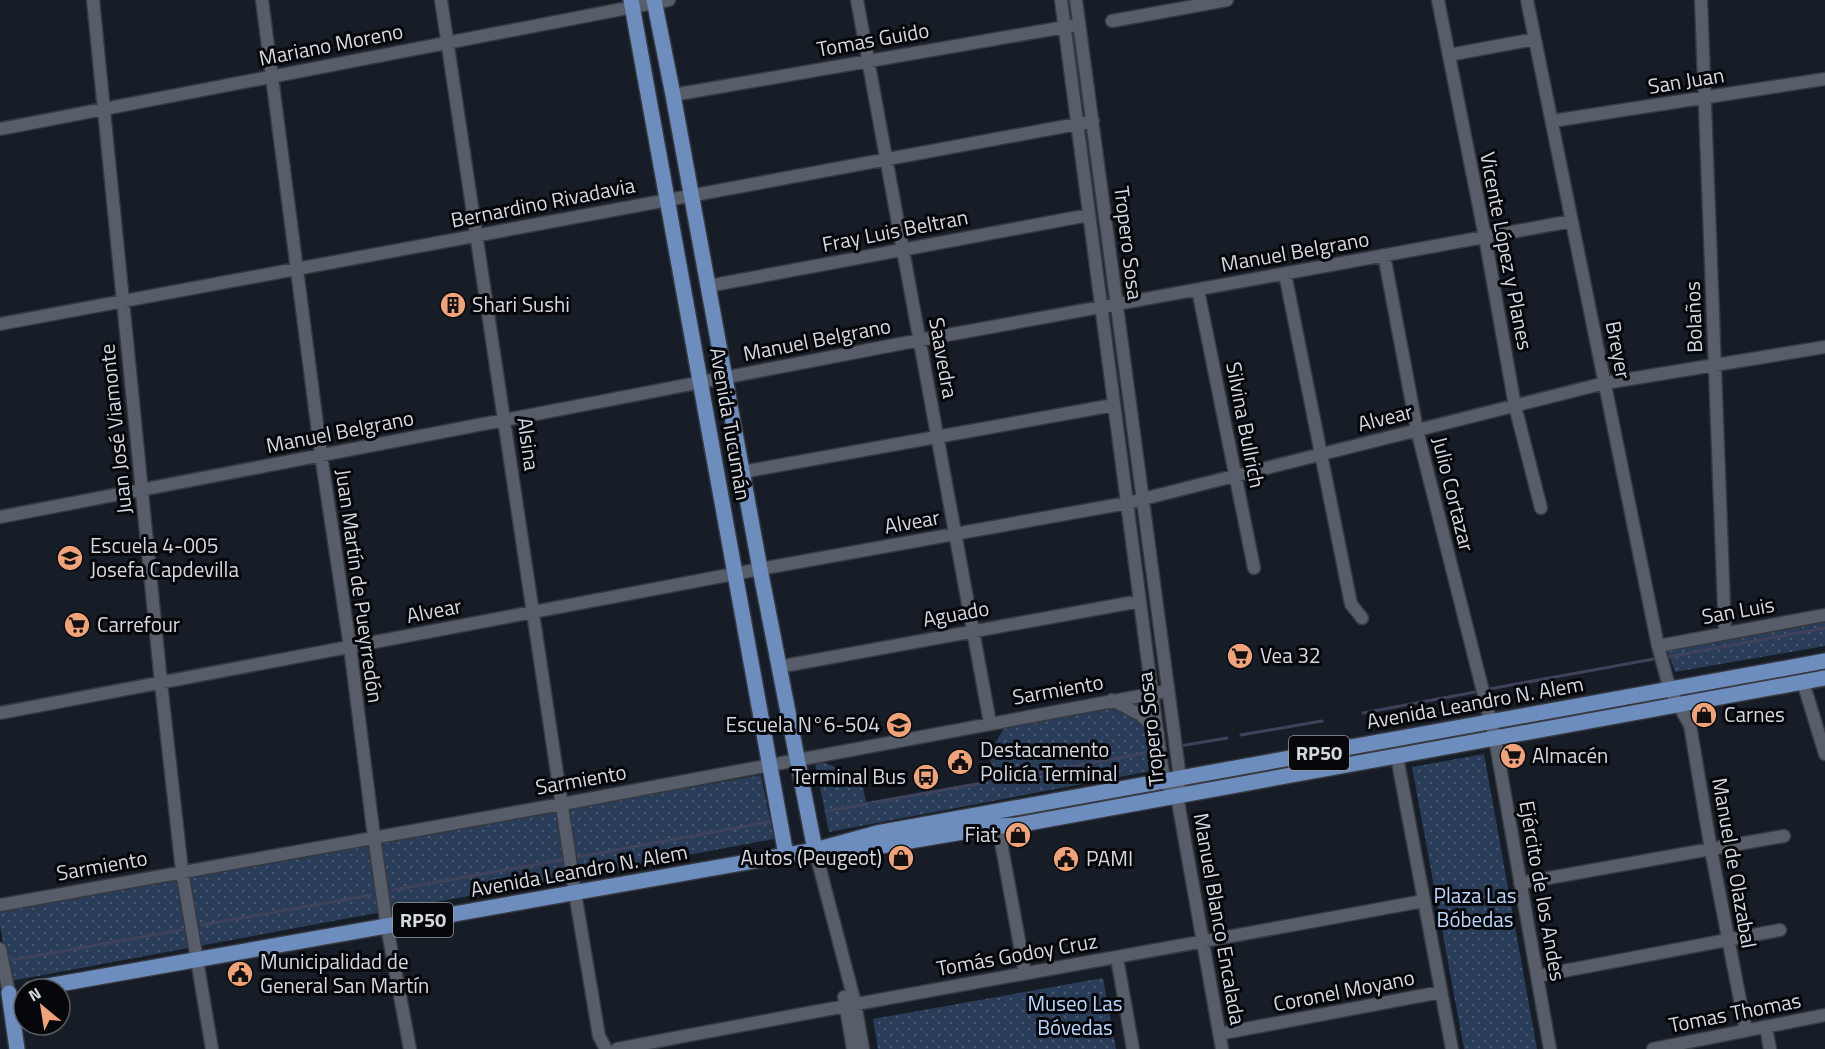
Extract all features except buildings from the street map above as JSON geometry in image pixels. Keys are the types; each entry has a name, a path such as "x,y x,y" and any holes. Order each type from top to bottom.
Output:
{"main road":[{"name":"Avenida Tucumán","path":"659,1 690,195 778,667 815,850"},
{"name":"Avenida Tucumán","path":"632,4 786,855"},
{"name":"Avenida Leandro N. Alem","path":"72,982 815,850 877,833 1825,661"},
{"name":"Avenida Leandro N. Alem","path":"815,850 863,849 998,826 1017,825 1825,678"},
{"path":"11,993 17,1049"}],"street":[{"name":"Juan José Viamonte","path":"93,0 182,872 212,1049"},
{"name":"Juan Martín de Pueyrredón","path":"262,0 321,455 350,647 374,837 387,927 410,1049"},
{"name":"Alsina","path":"441,0 575,893 599,1036 606,1049"},
{"name":"Saavedra","path":"857,0 990,723"},
{"name":"Tropero Sosa","path":"1060,0 1158,734 1177,796"},
{"name":"Tropero Sosa","path":"1076,0 1144,499 1167,691 1172,780"},
{"path":"1112,21 1168,5 1227,0"},
{"name":"Vicente López y Planes","path":"1438,0 1485,237 1515,406 1541,508"},
{"name":"Breyer","path":"1527,0 1658,646 1670,690 1678,706"},
{"name":"Bolaños","path":"1701,0 1725,633"},
{"name":"Mariano Moreno","path":"0,129 447,43 632,4 659,1"},
{"name":"Tomas Guido","path":"673,95 1080,25"},
{"path":"1449,55 1535,39"},
{"name":"San Juan","path":"1552,121 1825,79"},
{"name":"Bernardino Rivadavia","path":"0,324 1093,121"},
{"name":"Fray Luis Beltran","path":"708,286 1089,215"},
{"name":"Manuel Belgrano","path":"0,517 920,340 1572,220"},
{"name":"Julio Cortazar","path":"1384,255 1416,430 1495,739"},
{"path":"1285,274 1351,604 1362,618"},
{"name":"Silvina Bullrich","path":"1198,290 1254,568"},
{"name":"Alvear","path":"0,713 760,569 1127,503 1605,383 1825,347"},
{"path":"742,472 1114,405"},
{"name":"Aguado","path":"778,667 1140,601"},
{"name":"San Luis","path":"1658,646 1825,615"},
{"path":"1803,682 1825,754"},
{"name":"Sarmiento","path":"0,905 562,804 1167,691"},
{"path":"1112,700 1142,715 1158,734"},
{"name":"Manuel de Olazabal","path":"1678,706 1684,712 1690,725 1711,850 1746,1031"},
{"name":"Ejército de los Andes","path":"1495,739 1550,1049"},
{"path":"1397,757 1452,1049"},
{"name":"Manuel Blanco Encalada","path":"1177,796 1222,1049"},
{"path":"998,826 1025,973"},
{"path":"1520,883 1784,836"},
{"path":"815,850 850,1004 863,1049"},
{"name":"Tomás Godoy Cruz","path":"617,1049 850,1004 1117,958 1423,901"},
{"path":"1537,976 1780,930"},
{"path":"0,949 11,993"},
{"path":"1117,958 1134,1049"},
{"name":"Coronel Moyano","path":"1219,1034 1441,992"},
{"path":"850,1004 853,1049"},
{"name":"Tomas Thomas","path":"1653,1049 1680,1046 1825,1015"},
{"path":"1767,1027 1770,1049"}],"green space":[{"path":"1825,619 1825,646 1675,672 1667,650"},
{"path":"1146,702 1156,770 829,832 815,763 823,762 861,777 866,802 994,780 989,754 1006,725"},
{"name":"Plaza Las Bóbedas","path":"1484,754 1537,1049 1464,1049 1412,767"},
{"path":"761,775 774,839 32,977 12,977 11,981 0,926 0,910"},
{"name":"Museo Las Bóvedas","path":"1103,978 1116,1049 878,1049 873,1019"}],"waterway":[{"path":"1668,657 1825,628"},
{"path":"1489,689 1654,659"},
{"path":"1363,713 1475,692"},
{"path":"1241,735 1322,721"},
{"path":"1180,746 1227,738"},
{"path":"991,781 1151,752"},
{"path":"876,802 982,783"},
{"path":"826,811 867,804"},
{"path":"578,857 774,821"},
{"path":"393,890 566,859"},
{"path":"202,925 371,895"},
{"path":"12,960 181,930"}],"place":[{"name":"Shari Sushi","path":"453,305"},
{"name":"Escuela 4-005 Josefa Capdevilla","path":"70,558"},
{"name":"Carrefour","path":"77,625"},
{"name":"Vea 32","path":"1240,656"},
{"name":"Carnes","path":"1704,715"},
{"name":"Escuela N°6-504","path":"899,725"},
{"name":"Almacén","path":"1513,756"},
{"name":"Destacamento Policía Terminal","path":"960,762"},
{"name":"Terminal Bus","path":"926,777"},
{"name":"Fiat","path":"1018,835"},
{"name":"Autos (Peugeot)","path":"901,858"},
{"name":"PAMI","path":"1066,859"},
{"name":"Municipalidad de General San Martín","path":"240,974"}]}
